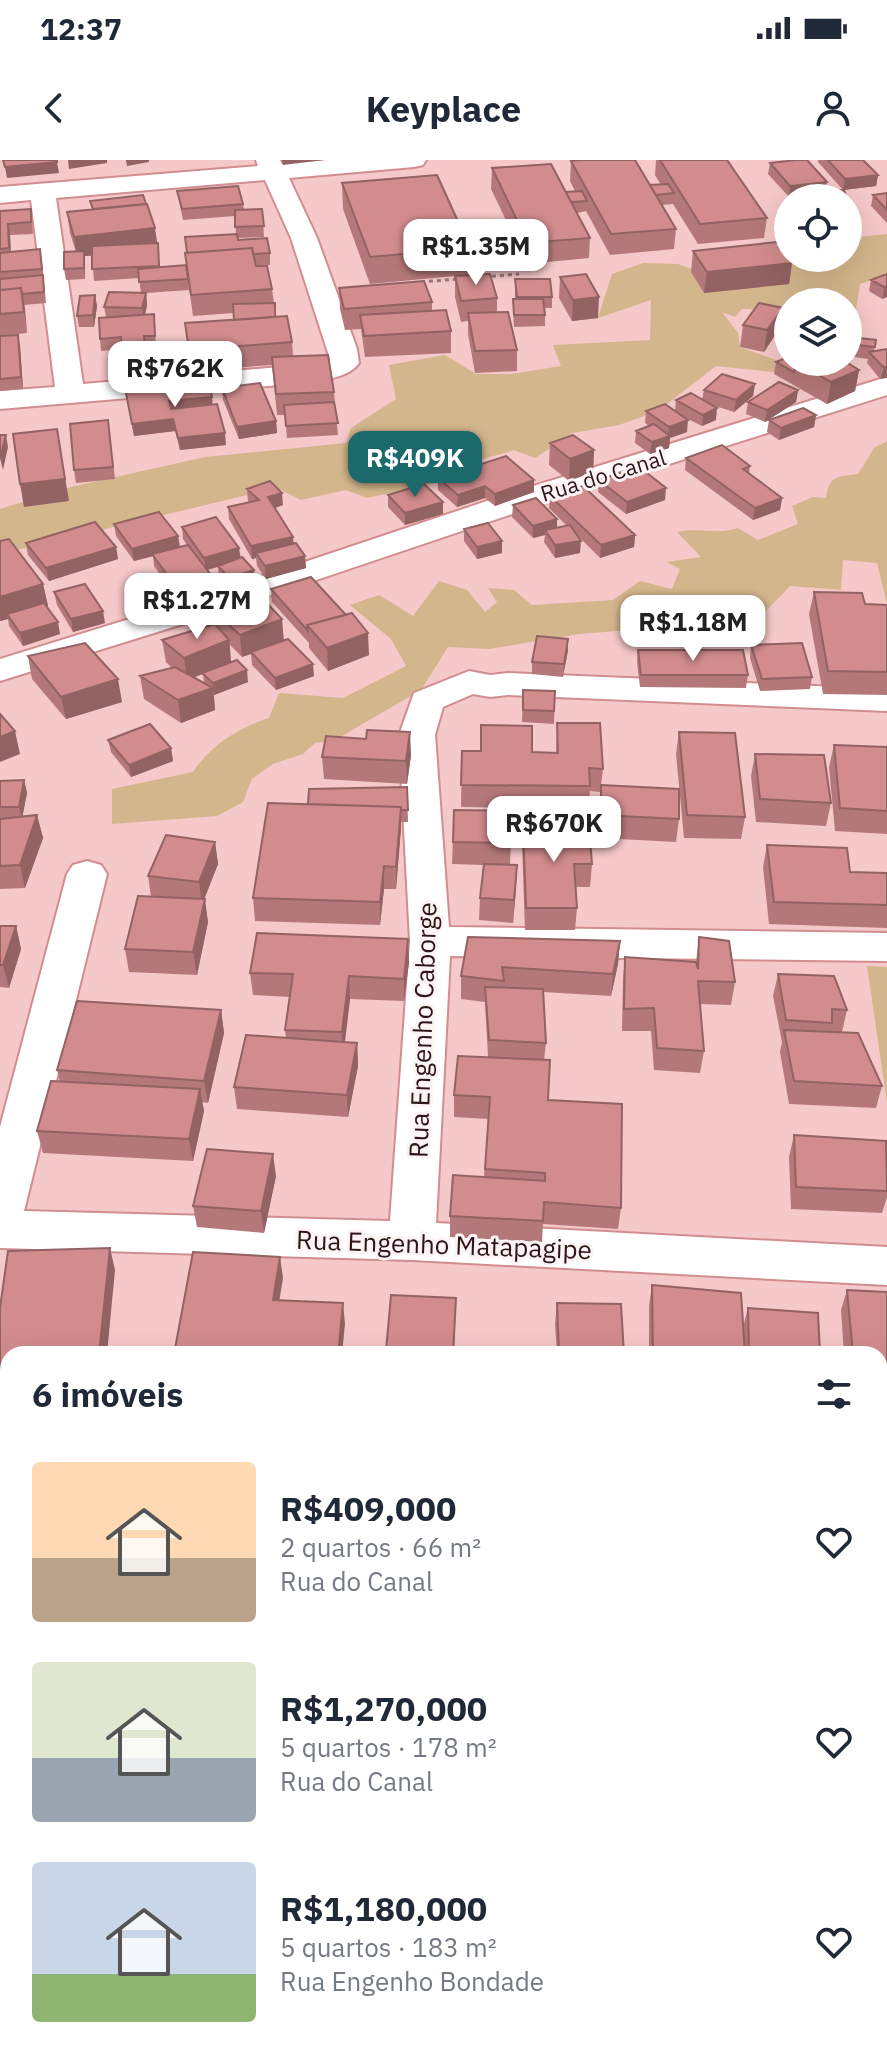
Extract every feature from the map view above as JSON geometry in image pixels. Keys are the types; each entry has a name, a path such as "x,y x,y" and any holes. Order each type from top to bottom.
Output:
{"street":[{"path":"110,185 153,160"},
{"path":"0,195 204,177 272,166 414,160"},
{"path":"0,400 302,374 345,363 324,290 272,166"},
{"path":"43,192 70,393"},
{"name":"Rua do Canal","path":"0,670 206,606 522,500 887,386"},
{"name":"Rua Engenho Caborge","path":"412,1241 430,941 417,735 427,701 469,682 490,686 508,684 887,700"},
{"path":"0,1214 87,874"},
{"path":"430,941 887,947"},
{"name":"Rua Engenho Matapagipe","path":"0,1229 412,1241 887,1266"}],"path":[{"path":"474,278 519,274"},
{"path":"324,290 459,279"}],"shaded area":[{"path":"887,234 887,275 860,284 859,288 774,288 774,310 742,309 735,317 722,312 738,333 740,347 774,359 774,372 716,366 658,411 619,425 573,433 535,458 514,450 473,462 432,484 367,498 346,490 301,500 277,488 0,554 0,509 71,487 205,457 346,443 351,428 396,399 389,365 445,355 476,374 511,374 561,366 553,345 650,340 651,300 598,318 612,274 643,263 678,264 707,275 774,253 774,272 862,272 862,237"},
{"path":"887,441 887,604 877,563 843,560 841,590 790,586 765,612 734,622 579,634 489,649 448,647 421,690 335,740 315,743 303,754 273,764 252,779 243,802 217,816 112,824 112,789 193,772 226,738 269,718 279,693 343,698 406,666 391,639 350,605 379,595 413,616 439,581 467,590 485,612 497,602 488,588 514,590 532,605 613,600 640,581 672,589 680,569 666,562 701,557 677,532 738,528 758,540 798,524 792,506 813,497 826,498 829,485 835,478 858,474 874,448"},
{"path":"867,966 887,967 887,1103"}],"building":[{"path":"3,160 57,160 57,162 5,167"},
{"path":"635,160 676,229 611,234 571,161"},
{"path":"660,160 727,160 767,218 700,224"},
{"path":"807,160 827,182 788,184 770,163"},
{"path":"828,160 863,160 878,175 845,179"},
{"path":"551,164 590,238 528,243 492,168"},
{"path":"437,175 470,248 370,257 342,183"},
{"path":"668,184 674,193 656,195 650,185"},
{"path":"238,186 243,204 182,209 177,191"},
{"path":"582,191 587,201 571,202 566,192"},
{"path":"887,193 887,210 873,195"},
{"path":"143,195 146,204 93,209 90,201"},
{"path":"147,204 155,228 74,237 67,212"},
{"path":"31,209 31,222 8,224 9,248 0,249 0,211"},
{"path":"262,209 264,226 235,227 235,210"},
{"path":"237,234 238,240 267,238 270,253 253,254 252,248 187,253 185,237"},
{"path":"774,242 774,265 707,272 693,251"},
{"path":"158,243 159,266 92,269 92,246"},
{"path":"252,248 256,266 267,266 272,289 191,295 185,253"},
{"path":"40,249 42,269 0,272 0,253"},
{"path":"84,251 84,268 64,269 64,252"},
{"path":"186,265 188,279 139,282 138,269"},
{"path":"490,274 497,298 461,301 455,276"},
{"path":"586,274 599,297 573,300 560,277"},
{"path":"887,274 887,286 871,280"},
{"path":"43,275 44,292 22,294 21,288 0,290 0,279"},
{"path":"515,279 550,279 552,297 517,297"},
{"path":"424,281 432,302 344,309 339,288"},
{"path":"21,288 24,312 0,314 0,290"},
{"path":"109,292 146,293 142,308 104,307"},
{"path":"95,295 93,315 77,316 80,296"},
{"path":"513,299 543,299 545,315 514,315"},
{"path":"275,303 275,317 234,320 233,304"},
{"path":"759,303 774,306 774,320 767,330 743,325"},
{"path":"446,310 451,331 364,336 360,315"},
{"path":"508,312 517,350 475,351 468,313"},
{"path":"154,314 155,336 144,336 146,366 122,367 121,337 100,339 99,318"},
{"path":"287,316 292,342 189,350 185,323"},
{"path":"18,335 21,377 0,379 0,336"},
{"path":"862,338 876,340 875,347 862,346"},
{"path":"887,349 887,367 883,367 869,352"},
{"path":"328,355 334,392 276,394 272,357"},
{"path":"722,374 755,384 736,400 704,390"},
{"path":"820,376 845,376 831,382"},
{"path":"779,382 798,390 767,410 748,402"},
{"path":"260,383 276,421 237,427 222,388"},
{"path":"165,384 166,389 209,384 212,397 169,401 171,409 217,404 225,433 178,438 173,419 132,424 125,388"},
{"path":"691,393 717,408 703,415 676,400"},
{"path":"334,402 338,423 286,426 284,405"},
{"path":"665,404 688,420 669,427 646,411"},
{"path":"803,408 816,415 781,428 769,420"},
{"path":"108,420 113,467 74,470 70,424"},
{"path":"654,424 670,436 652,442 636,431"},
{"path":"57,429 65,479 20,484 13,434"},
{"path":"0,435 6,435 0,458"},
{"path":"573,435 594,450 570,459 550,443"},
{"path":"722,445 750,466 743,469 782,498 755,508 686,458"},
{"path":"506,456 534,480 495,494 485,486 458,495 438,478"},
{"path":"638,466 666,488 627,502 599,480"},
{"path":"270,481 282,493 268,497 293,537 251,546 228,507 259,500 247,489"},
{"path":"424,484 443,502 405,513 388,495"},
{"path":"583,486 635,535 601,545 550,496"},
{"path":"536,498 557,519 533,526 513,505"},
{"path":"159,512 178,536 132,549 114,524"},
{"path":"216,517 239,548 204,558 182,527"},
{"path":"95,522 116,547 46,568 26,543"},
{"path":"488,523 502,541 477,547 464,529"},
{"path":"570,525 581,541 555,545 545,530"},
{"path":"9,539 43,584 0,597 0,541"},
{"path":"296,543 305,556 265,566 256,553"},
{"path":"188,545 218,584 182,595 152,554"},
{"path":"242,557 254,570 229,578 218,566"},
{"path":"311,577 346,615 307,625 308,631 271,589"},
{"path":"85,584 103,611 71,619 54,592"},
{"path":"814,592 862,593 865,604 887,605 887,672 828,671"},
{"path":"262,598 282,619 240,635 214,611"},
{"path":"44,603 58,622 20,633 7,614"},
{"path":"352,613 368,633 327,648 307,625"},
{"path":"215,624 229,640 184,658 162,640"},
{"path":"537,636 568,639 564,664 532,662"},
{"path":"288,639 313,664 275,678 251,652"},
{"path":"85,643 118,679 61,697 28,656"},
{"path":"802,643 812,677 762,679 751,645"},
{"path":"638,650 743,650 748,675 641,675"},
{"path":"237,660 247,670 213,683 202,673"},
{"path":"175,667 213,688 178,700 140,676"},
{"path":"523,690 555,691 554,711 523,710"},
{"path":"0,714 15,731 0,737"},
{"path":"557,723 600,723 603,769 589,768 590,786 461,785 462,751 481,751 481,725 532,726 532,752 558,753"},
{"path":"150,724 171,748 129,765 108,740"},
{"path":"367,730 410,732 406,761 322,757 326,736 366,739"},
{"path":"679,732 735,733 745,817 687,815"},
{"path":"834,745 887,747 887,811 840,808"},
{"path":"755,754 824,755 831,803 760,799"},
{"path":"24,780 19,807 0,807 0,781"},
{"path":"601,785 679,789 679,819 601,815"},
{"path":"407,787 408,810 401,810 401,807 308,804 309,789"},
{"path":"268,803 401,807 396,867 384,866 380,902 253,898"},
{"path":"454,810 537,811 536,820 511,820 511,843 453,842"},
{"path":"37,815 20,865 0,866 0,819"},
{"path":"589,825 592,864 574,864 577,908 526,908 523,826"},
{"path":"166,835 215,842 199,882 148,876"},
{"path":"767,845 847,848 850,872 887,873 887,905 774,902"},
{"path":"484,864 517,865 514,900 480,898"},
{"path":"138,896 205,899 193,952 125,949"},
{"path":"0,926 16,926 3,965 0,965"},
{"path":"257,933 408,939 404,979 349,976 342,1032 285,1030 293,974 250,973"},
{"path":"468,937 620,941 613,974 502,967 504,981 461,976"},
{"path":"699,937 729,941 735,982 698,981 704,1051 657,1048 654,1008 624,1009 625,957 696,962 698,969"},
{"path":"778,974 834,976 847,1010 832,1009 832,1023 786,1020"},
{"path":"485,987 543,989 546,1043 489,1040"},
{"path":"77,1001 221,1010 204,1081 57,1070"},
{"path":"784,1030 858,1033 882,1086 794,1081"},
{"path":"246,1035 357,1043 347,1095 234,1087"},
{"path":"458,1056 550,1060 548,1100 622,1104 621,1208 544,1202 543,1221 450,1216 453,1175 545,1181 545,1173 485,1169 490,1097 454,1095"},
{"path":"51,1081 200,1089 189,1139 37,1131"},
{"path":"794,1135 886,1141 887,1191 796,1187"},
{"path":"207,1149 273,1154 261,1211 193,1206"},
{"path":"110,1248 100,1346 0,1346 0,1308 8,1251"},
{"path":"193,1252 280,1257 273,1300 343,1303 339,1346 175,1346"},
{"path":"652,1285 741,1293 744,1346 653,1346"},
{"path":"847,1290 887,1292 887,1346 852,1346"},
{"path":"391,1295 456,1298 453,1346 386,1346"},
{"path":"557,1303 621,1304 624,1346 559,1346"},
{"path":"748,1308 818,1313 820,1346 749,1346"}]}
